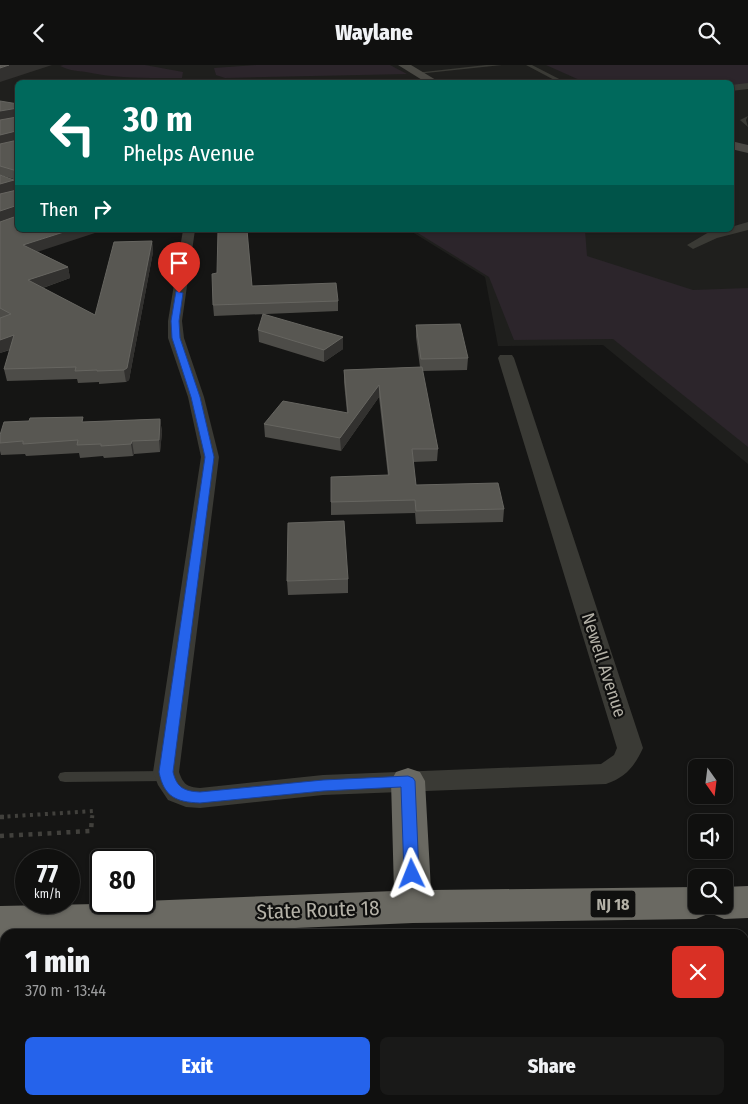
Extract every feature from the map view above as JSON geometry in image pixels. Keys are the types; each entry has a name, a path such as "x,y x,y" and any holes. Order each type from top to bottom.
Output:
{"highway":[{"path":"408,781 413,907"},
{"path":"733,903 748,902"},
{"name":"State Route 18","path":"0,923 413,907 688,903"}],"main road":[{"path":"403,65 430,80"},
{"path":"734,146 748,149"}],"street":[{"path":"734,88 747,87"},
{"path":"734,230 748,226"},
{"path":"167,776 166,772 210,457 196,397 176,338 175,321 189,232"},
{"path":"693,245 713,235 725,232"},
{"name":"Newell Avenue","path":"167,776 168,784 175,792 187,797 200,797 323,785 606,774 624,761 630,748 506,358"}],"lane":[{"path":"417,73 500,65"},
{"path":"528,65 560,80"},
{"path":"748,118 743,120 748,125"},
{"path":"65,777 167,776"}],"path":[{"path":"0,817 93,811 91,831 0,836"}],"shaded area":[{"path":"0,65 748,65 748,464 603,345 498,346 485,277 412,232 734,232 734,80 15,80 15,105 0,102"},
{"path":"145,65 183,72 182,78 122,77 76,71 60,66"},
{"path":"256,65 390,65 407,74 225,78 216,75 214,68"},
{"path":"546,65 748,65 748,86 734,88 734,80 580,80"},
{"path":"416,232 585,232 587,256 693,290 748,288 748,447 613,339 514,340 489,277"}],"building":[{"path":"0,101 15,104 15,108 0,111"},
{"path":"15,117 15,131 0,135 0,120"},
{"path":"15,141 15,170 0,166 0,144"},
{"path":"0,175 14,180 0,184"},
{"path":"15,190 15,206 0,211 0,194"},
{"path":"15,217 15,232 64,232 23,245 68,267 28,280 95,315 114,242 152,241 127,368 124,370 97,371 75,371 76,367 4,369 14,335 0,340 0,318 11,314 0,308 0,222"},
{"path":"218,232 247,232 252,286 336,283 338,301 213,305 212,274 217,273"},
{"path":"263,314 343,337 324,350 258,330"},
{"path":"460,324 468,358 421,359 416,325"},
{"path":"422,367 438,449 412,449 416,485 498,483 504,509 416,511 415,500 331,502 331,477 389,475 379,385 340,438 264,424 283,401 348,413 344,370"},
{"path":"83,417 82,422 160,419 159,440 132,441 131,444 101,446 101,444 77,445 78,440 23,444 23,441 0,443 4,422 29,421 30,418"},
{"path":"344,521 348,579 287,581 288,523"}],"route":[{"path":"179,293 175,321 176,338 196,397 210,457 166,772 168,784 175,792 187,797 200,797 323,785 408,781 412,874"}]}
